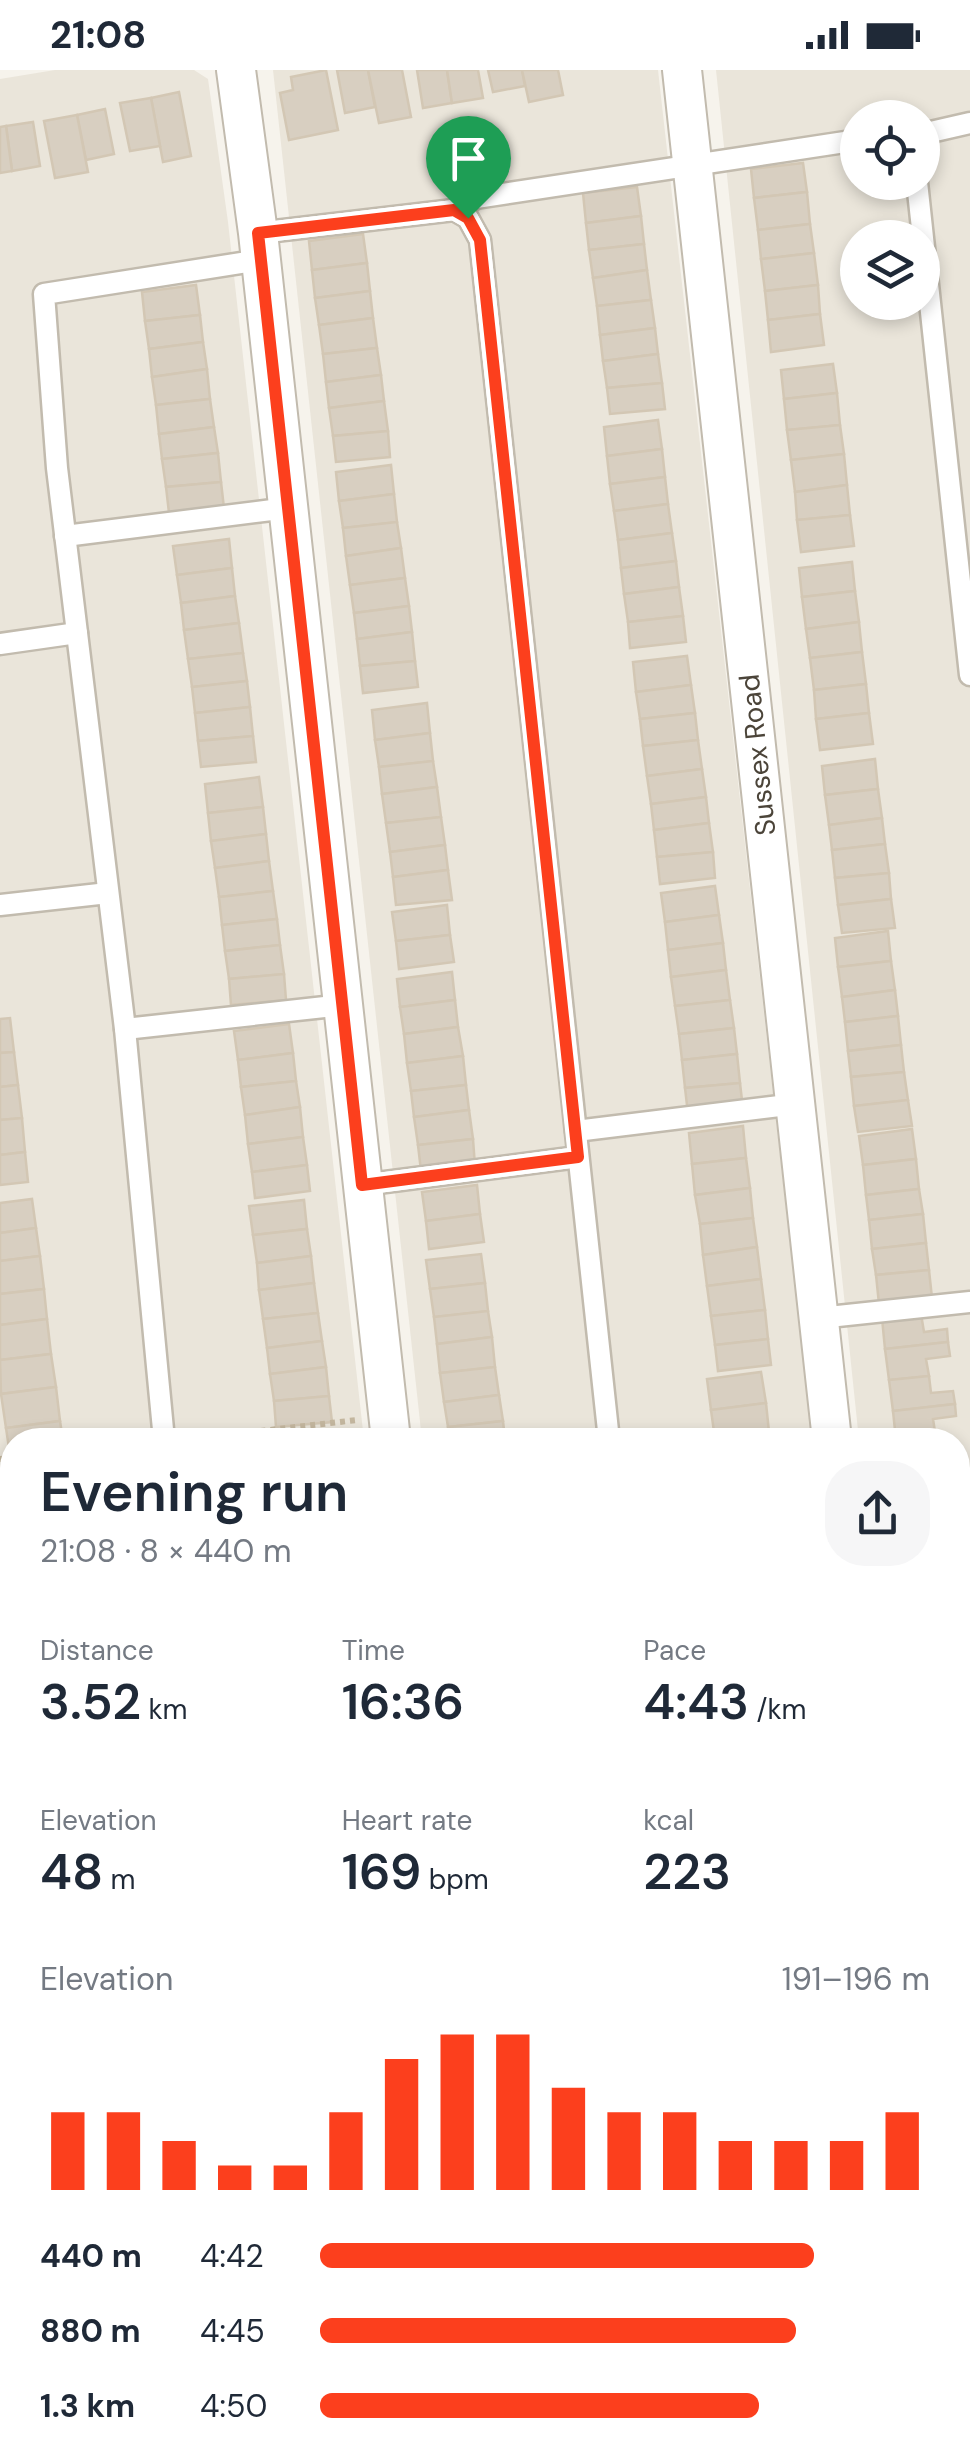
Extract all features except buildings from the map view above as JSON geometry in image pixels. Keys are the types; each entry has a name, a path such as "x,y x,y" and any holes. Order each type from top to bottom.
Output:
{"street":[{"path":"236,70 259,246 390,1428"},
{"name":"Sussex Road","path":"682,70 831,1428"}],"lane":[{"path":"940,130 970,123"},
{"path":"163,1428 125,1029 65,536 44,294 259,246 454,210 476,198 840,142"},
{"path":"918,200 970,676"},
{"path":"454,210 468,218 480,240 608,1428"},
{"path":"65,536 288,508"},
{"path":"0,644 77,634"},
{"path":"0,905 108,893"},
{"path":"125,1029 343,1004"},
{"path":"576,1131 796,1104"},
{"path":"362,1185 578,1157"},
{"path":"819,1318 970,1302"}],"shaded area":[{"path":"55,70 194,70 208,79 228,222 363,1428 0,1428 0,79"},
{"path":"273,70 658,70 811,1428 421,1428"},
{"path":"716,70 970,70 970,1428 858,1428"}],"route":[{"path":"454,210 468,218 480,240 578,1157 362,1185 258,233 454,210"}]}
